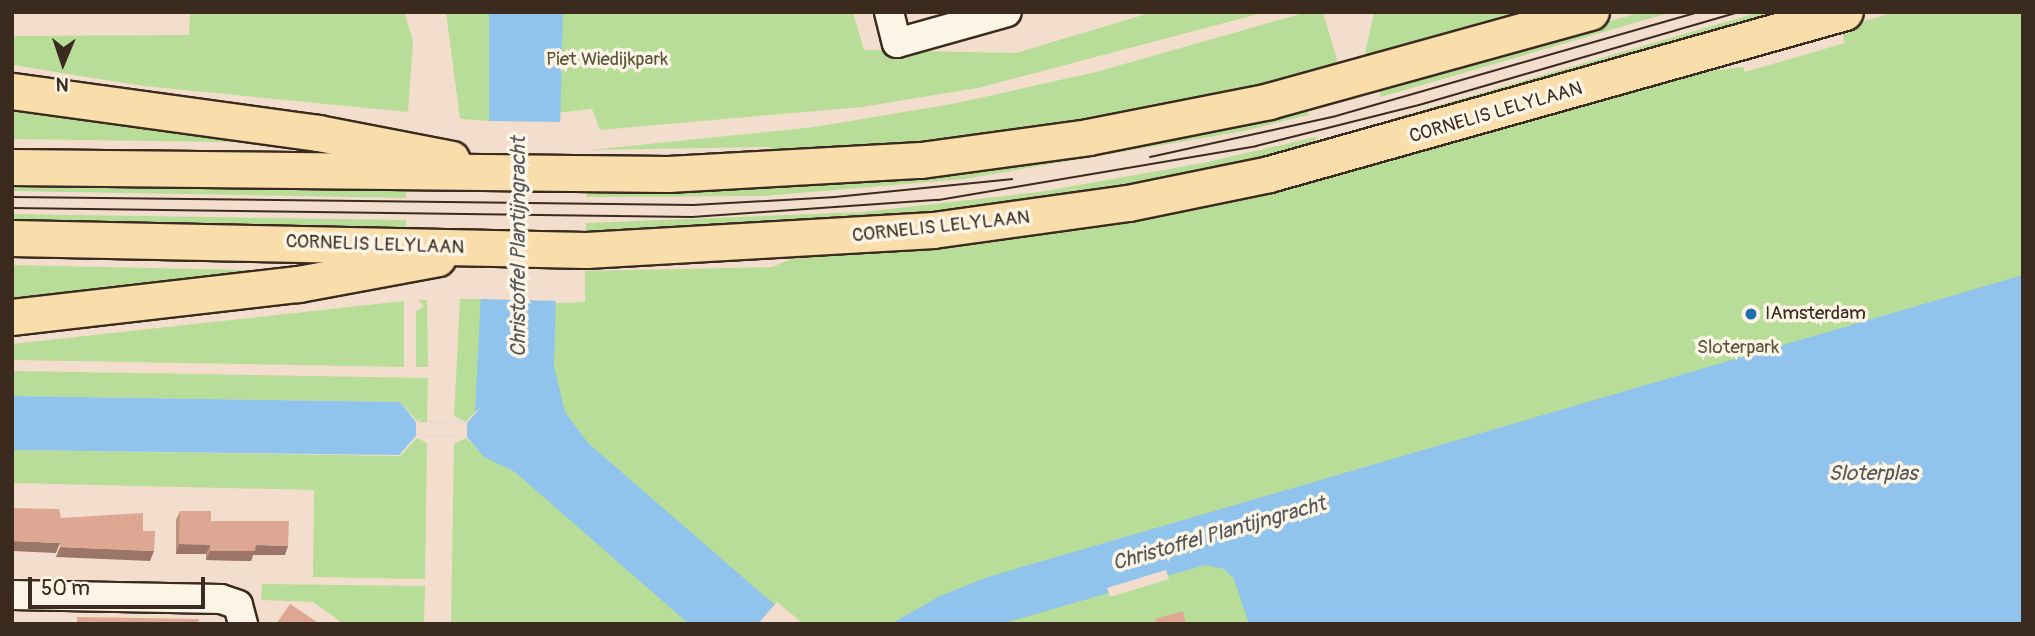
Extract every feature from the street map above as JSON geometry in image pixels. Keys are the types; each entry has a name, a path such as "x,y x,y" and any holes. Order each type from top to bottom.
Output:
{"main road":[{"path":"12,91 406,161 510,173 789,170 921,160 1088,137 1269,101 1591,12"},
{"name":"CORNELIS LELYLAAN","path":"12,238 404,255 483,248 586,250 933,230 1163,196 1424,134 1845,12"},
{"path":"12,167 406,161"},
{"path":"12,317 299,284 404,255"}],"street":[{"path":"889,12 897,43 954,20 1007,12"},
{"path":"12,595 221,599 238,605 243,624"}],"green space":[{"path":"190,12 404,12 413,41 408,112 143,86 12,65 12,36 189,35"},
{"path":"446,12 489,12 489,121 460,119"},
{"name":"Piet Wiedijkpark","path":"559,12 853,12 864,50 1016,53 1153,12 1266,12 978,88 862,107 600,130 592,109 556,113"},
{"path":"1307,12 1323,12 1340,70 1001,138 787,156 769,147 589,150 815,127 957,103 1096,72"},
{"path":"1374,12 1550,12 1370,62 1365,53"},
{"path":"1642,12 1672,12 1381,97 1378,87"},
{"path":"1760,12 1803,12 1391,130 1388,120"},
{"name":"Sloterpark","path":"1895,12 2023,12 2023,624 451,624 454,444 466,438 484,455 497,305 585,302 585,271 772,267 804,254 1397,155 1679,75 1743,67 1745,72 1845,43 1841,28"},
{"path":"12,97 299,143 12,139"},
{"path":"1306,105 1309,115 1244,131 964,179 764,196 586,197 587,187"},
{"path":"1316,137 1319,149 1295,155 985,211 586,233 586,223 863,212 1039,192 1203,163"},
{"path":"12,178 406,185 406,198 12,191"},
{"path":"12,214 406,220 406,230 12,224"},
{"path":"12,265 295,271 12,311"},
{"path":"460,299 483,299 475,412 466,422 454,416"},
{"path":"418,300 427,300 428,367 416,367 416,311 424,306"},
{"path":"404,301 404,367 12,360 12,344"},
{"path":"12,371 428,378 427,422 418,422 425,416 417,421 400,402 12,396"},
{"path":"417,438 427,443 425,579 313,577 314,490 12,483 12,450 400,456"},
{"path":"262,584 425,586 424,624 344,624 313,602 261,600"}],"water":[{"name":"Christoffel Plantijngracht","path":"489,12 563,12 554,367 565,412 588,443 797,624 689,624 515,472 484,457 467,437 416,436 399,455 12,450 12,396 400,402 416,422 467,423 481,407 475,412 489,135"},
{"name":"Sloterplas","path":"2023,275 2023,624 1249,624 1234,579 1224,569 1205,565 1001,624 891,624 940,596 988,577"}],"pier":[{"path":"486,121 561,122 559,301 479,299"},
{"path":"416,422 467,423 467,437 416,436"},
{"path":"1166,570 1169,579 1110,597 1107,588"},
{"path":"777,602 800,621 801,624 758,624"}],"building":[{"path":"12,508 59,509 61,518 143,513 143,531 155,531 154,551 60,547 60,543 12,541"},
{"path":"180,511 211,511 211,521 289,521 288,546 256,545 255,551 210,551 210,545 179,544"},
{"path":"290,604 320,624 276,624"},
{"path":"1183,611 1186,624 1156,624 1155,619"},
{"path":"77,617 199,619 198,624 77,624"}],"tram line":[{"path":"1150,157 1336,116 1699,12"},
{"path":"12,208 692,217 938,200 1256,146 1419,105 1740,12"},
{"path":"12,197 693,205 836,197 1012,179"}],"place":[{"name":"IAmsterdam","path":"1751,314"}]}
